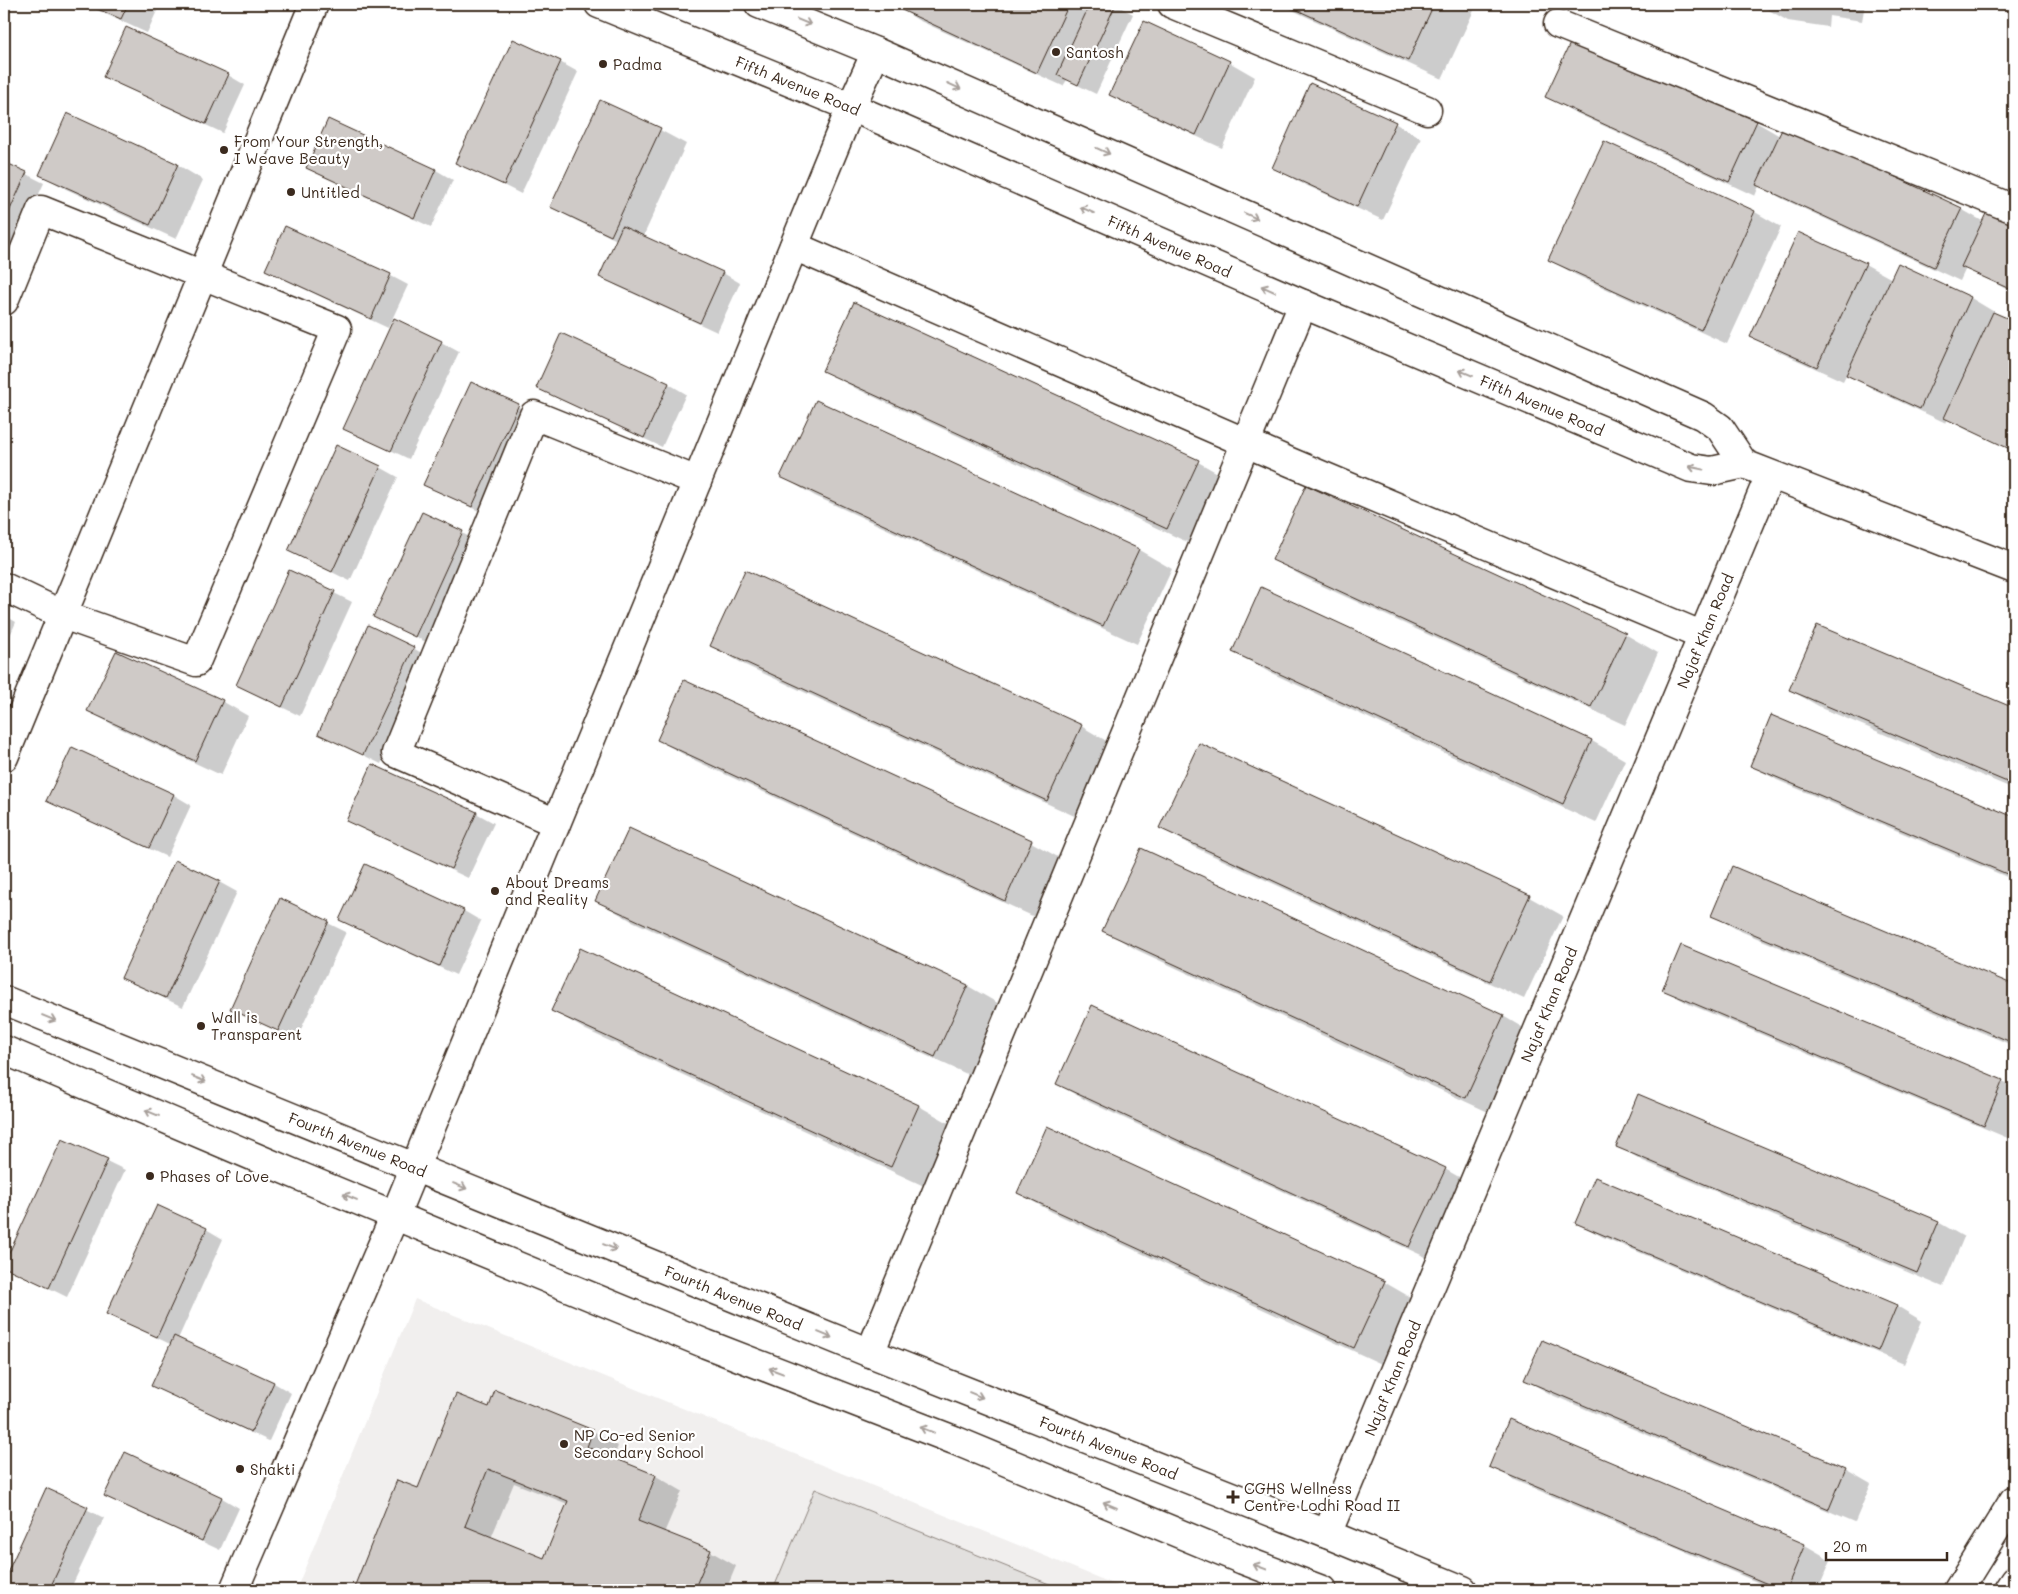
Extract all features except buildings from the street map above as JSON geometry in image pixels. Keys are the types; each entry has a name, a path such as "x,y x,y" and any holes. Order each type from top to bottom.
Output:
{"main road":[{"path":"4,757 314,4"},
{"name":"Fifth Avenue Road","path":"599,4 851,107 1303,304 1691,468 1712,471 1744,464"},
{"path":"759,4 876,52 1703,416 1720,428 1744,464 2014,569"},
{"path":"1172,4 1427,110"},
{"path":"1558,24 2014,209"},
{"path":"234,1590 395,1215 851,107 876,52"},
{"path":"4,301 41,210 337,329 196,662 63,615 4,587"},
{"path":"794,246 1246,442 1703,636"},
{"path":"870,1353 1303,304"},
{"path":"556,823 396,752 530,424 534,415 697,481"},
{"name":"Najaf Khan Road","path":"1327,1534 1770,475"},
{"name":"Fourth Avenue Road","path":"4,1000 870,1353 1327,1534 1463,1590"},
{"path":"4,1050 706,1344 954,1440 1313,1589"},
{"path":"1958,1590 2014,1500"},
{"path":"2008,1590 2014,1581"}],"shaded area":[{"name":"NP Co-ed Senior Secondary School","path":"415,1299 1128,1590 296,1590"},
{"path":"815,1489 1064,1590 773,1590"}],"place":[{"name":"Santosh","path":"1056,52"},
{"name":"Padma","path":"603,64"},
{"name":"From Your Strength, I Weave Beauty","path":"224,150"},
{"name":"Untitled","path":"291,192"},
{"name":"About Dreams and Reality","path":"495,891"},
{"name":"Wall is Transparent","path":"201,1026"},
{"name":"Phases of Love","path":"150,1176"},
{"name":"NP Co-ed Senior Secondary School","path":"564,1444"},
{"name":"Shakti","path":"240,1469"},
{"name":"CGHS Wellness Centre Lodhi Road II","path":"1233,1497"}]}
